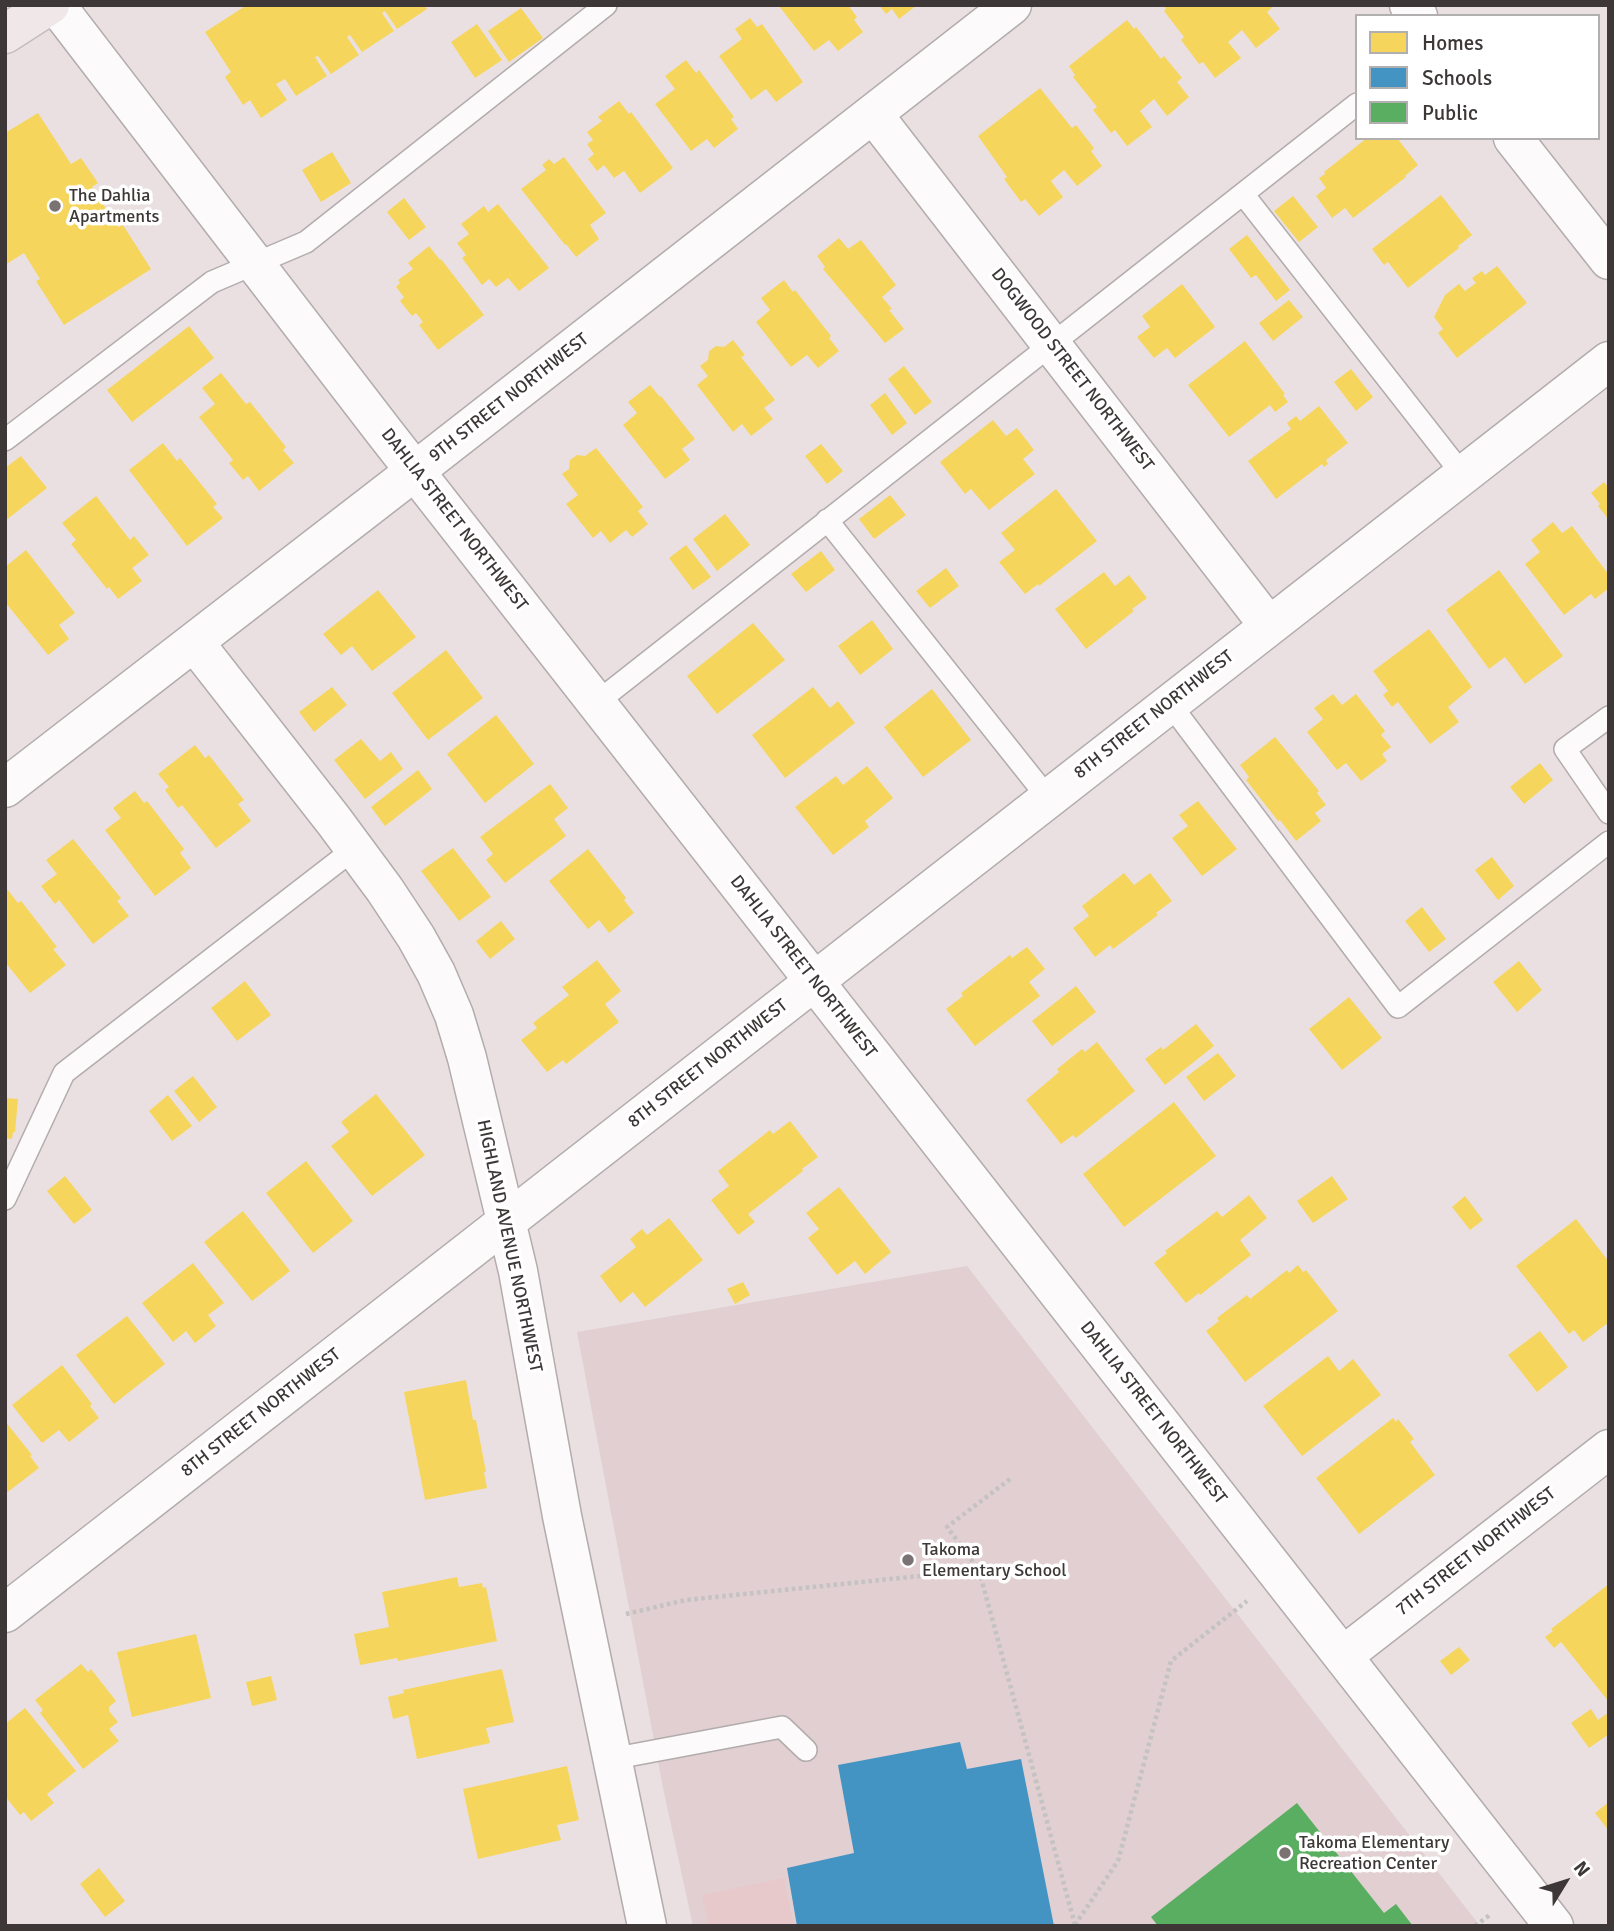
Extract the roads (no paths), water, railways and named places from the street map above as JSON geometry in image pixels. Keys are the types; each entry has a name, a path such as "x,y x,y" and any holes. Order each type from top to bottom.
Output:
{"highway":[{"path":"5,34 50,5"}],"street":[{"name":"DAHLIA STREET NORTHWEST","path":"56,5 415,471 1554,1926"},
{"name":"9TH STREET NORTHWEST","path":"5,788 1012,5"},
{"name":"DOGWOOD STREET NORTHWEST","path":"873,114 1269,626"},
{"path":"1515,140 1609,260"},
{"name":"8TH STREET NORTHWEST","path":"5,1613 1609,361"},
{"name":"HIGHLAND AVENUE NORTHWEST","path":"194,642 385,890 416,937 446,994 467,1058 507,1221 562,1516 647,1926"},
{"name":"7TH STREET NORTHWEST","path":"1344,1655 1609,1449"}],"lane":[{"path":"5,440 212,282 306,242 606,5"},
{"path":"596,703 1355,106"},
{"path":"1243,194 1463,475"},
{"path":"827,520 1048,798"},
{"path":"1170,704 1398,1007 1609,842"},
{"path":"1609,717 1566,749 1609,813"},
{"path":"5,1199 64,1073 354,849"},
{"path":"611,1759 782,1727 806,1750"}],"place":[{"name":"The Dahlia Apartments","path":"55,206"},
{"name":"Takoma Elementary School","path":"908,1560"},
{"name":"Takoma Elementary Recreation Center","path":"1285,1853"}]}
